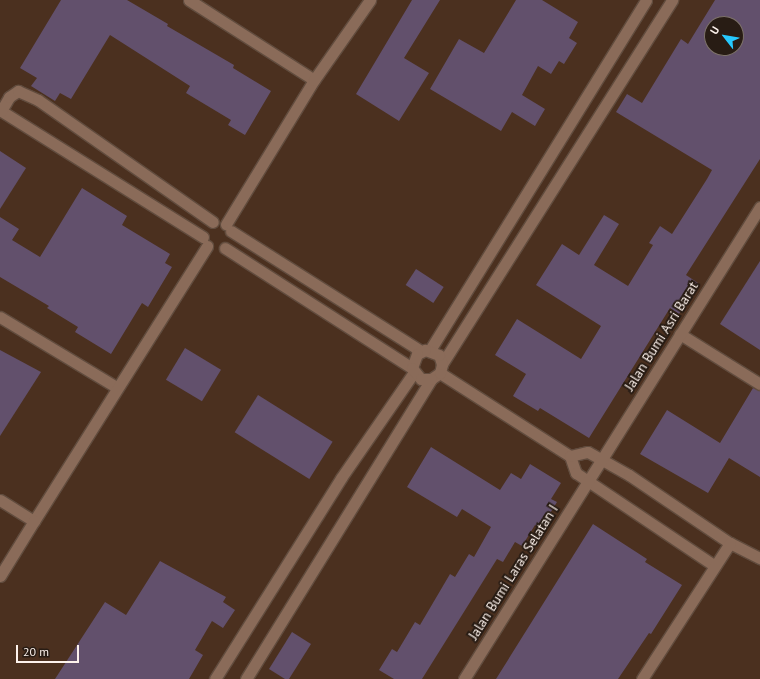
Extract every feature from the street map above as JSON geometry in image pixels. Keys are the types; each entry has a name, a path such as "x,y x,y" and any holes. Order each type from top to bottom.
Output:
{"street":[{"path":"189,0 314,80"},
{"path":"370,0 314,80 229,227 231,241 225,248 216,250 205,241 0,112 13,93 25,93 38,100 213,222 229,227 426,350 439,355 438,372"},
{"path":"215,679 341,478 413,370 414,358 426,350 646,0"},
{"path":"246,679 672,0"},
{"name":"Jalan Bumi Asri Barat","path":"587,481 760,208"},
{"path":"0,576 205,241 206,228 213,222"},
{"path":"225,248 413,370 421,379 438,372"},
{"path":"0,316 116,387"},
{"path":"680,334 760,384"},
{"path":"438,372 570,456 576,473 715,566"},
{"path":"570,456 588,452 730,543 760,558"},
{"name":"Jalan Bumi Laras Selatan I","path":"464,679 587,481"},
{"path":"0,500 34,521"},
{"path":"642,679 730,543"}],"building":[{"path":"61,0 127,0 168,24 167,26 234,65 233,68 271,91 245,135 228,125 231,120 186,93 190,86 110,35 71,99 60,93 55,101 31,86 37,78 20,68"},
{"path":"412,0 440,0 404,58 429,73 399,121 356,94"},
{"path":"516,0 542,0 578,22 569,38 577,43 564,64 559,61 551,74 538,66 522,95 545,109 535,126 512,112 501,131 430,89 459,39 484,53"},
{"path":"715,0 760,0 760,159 686,275 698,283 679,314 670,308 589,438 540,408 538,411 513,396 526,374 495,355 517,319 581,359 601,326 536,285 562,244 579,255 604,215 619,224 594,265 628,286 653,245 649,243 660,226 672,234 707,179 712,170 616,112 627,94 642,103 681,39 688,44 704,18 704,56 744,56 744,16 705,16"},
{"path":"0,151 26,168 0,209"},
{"path":"82,188 127,216 122,225 170,254 165,263 172,267 148,307 142,303 111,354 75,332 78,327 47,308 49,306 0,277 0,217 19,229 12,240 40,257"},
{"path":"760,261 760,350 720,324"},
{"path":"416,269 444,287 433,303 406,285"},
{"path":"185,348 221,370 202,401 166,380"},
{"path":"0,350 41,372 0,436"},
{"path":"753,388 760,391 760,477 729,458 708,493 640,454 667,410 720,443"},
{"path":"258,395 333,442 309,479 235,432"},
{"path":"431,447 500,490 511,473 521,479 530,464 561,483 551,499 557,502 541,528 535,525 522,546 515,542 503,562 497,559 422,679 394,679 379,670 392,649 397,652 415,622 420,625 450,574 455,577 469,554 474,557 491,527 462,509 457,517 407,487"},
{"path":"593,524 647,559 645,562 682,585 651,634 649,633 618,679 496,679"},
{"path":"160,561 226,597 223,602 235,610 223,628 212,621 195,650 203,655 189,679 55,679 105,602 126,615"},
{"path":"292,632 311,644 289,679 285,679 269,669"}]}
